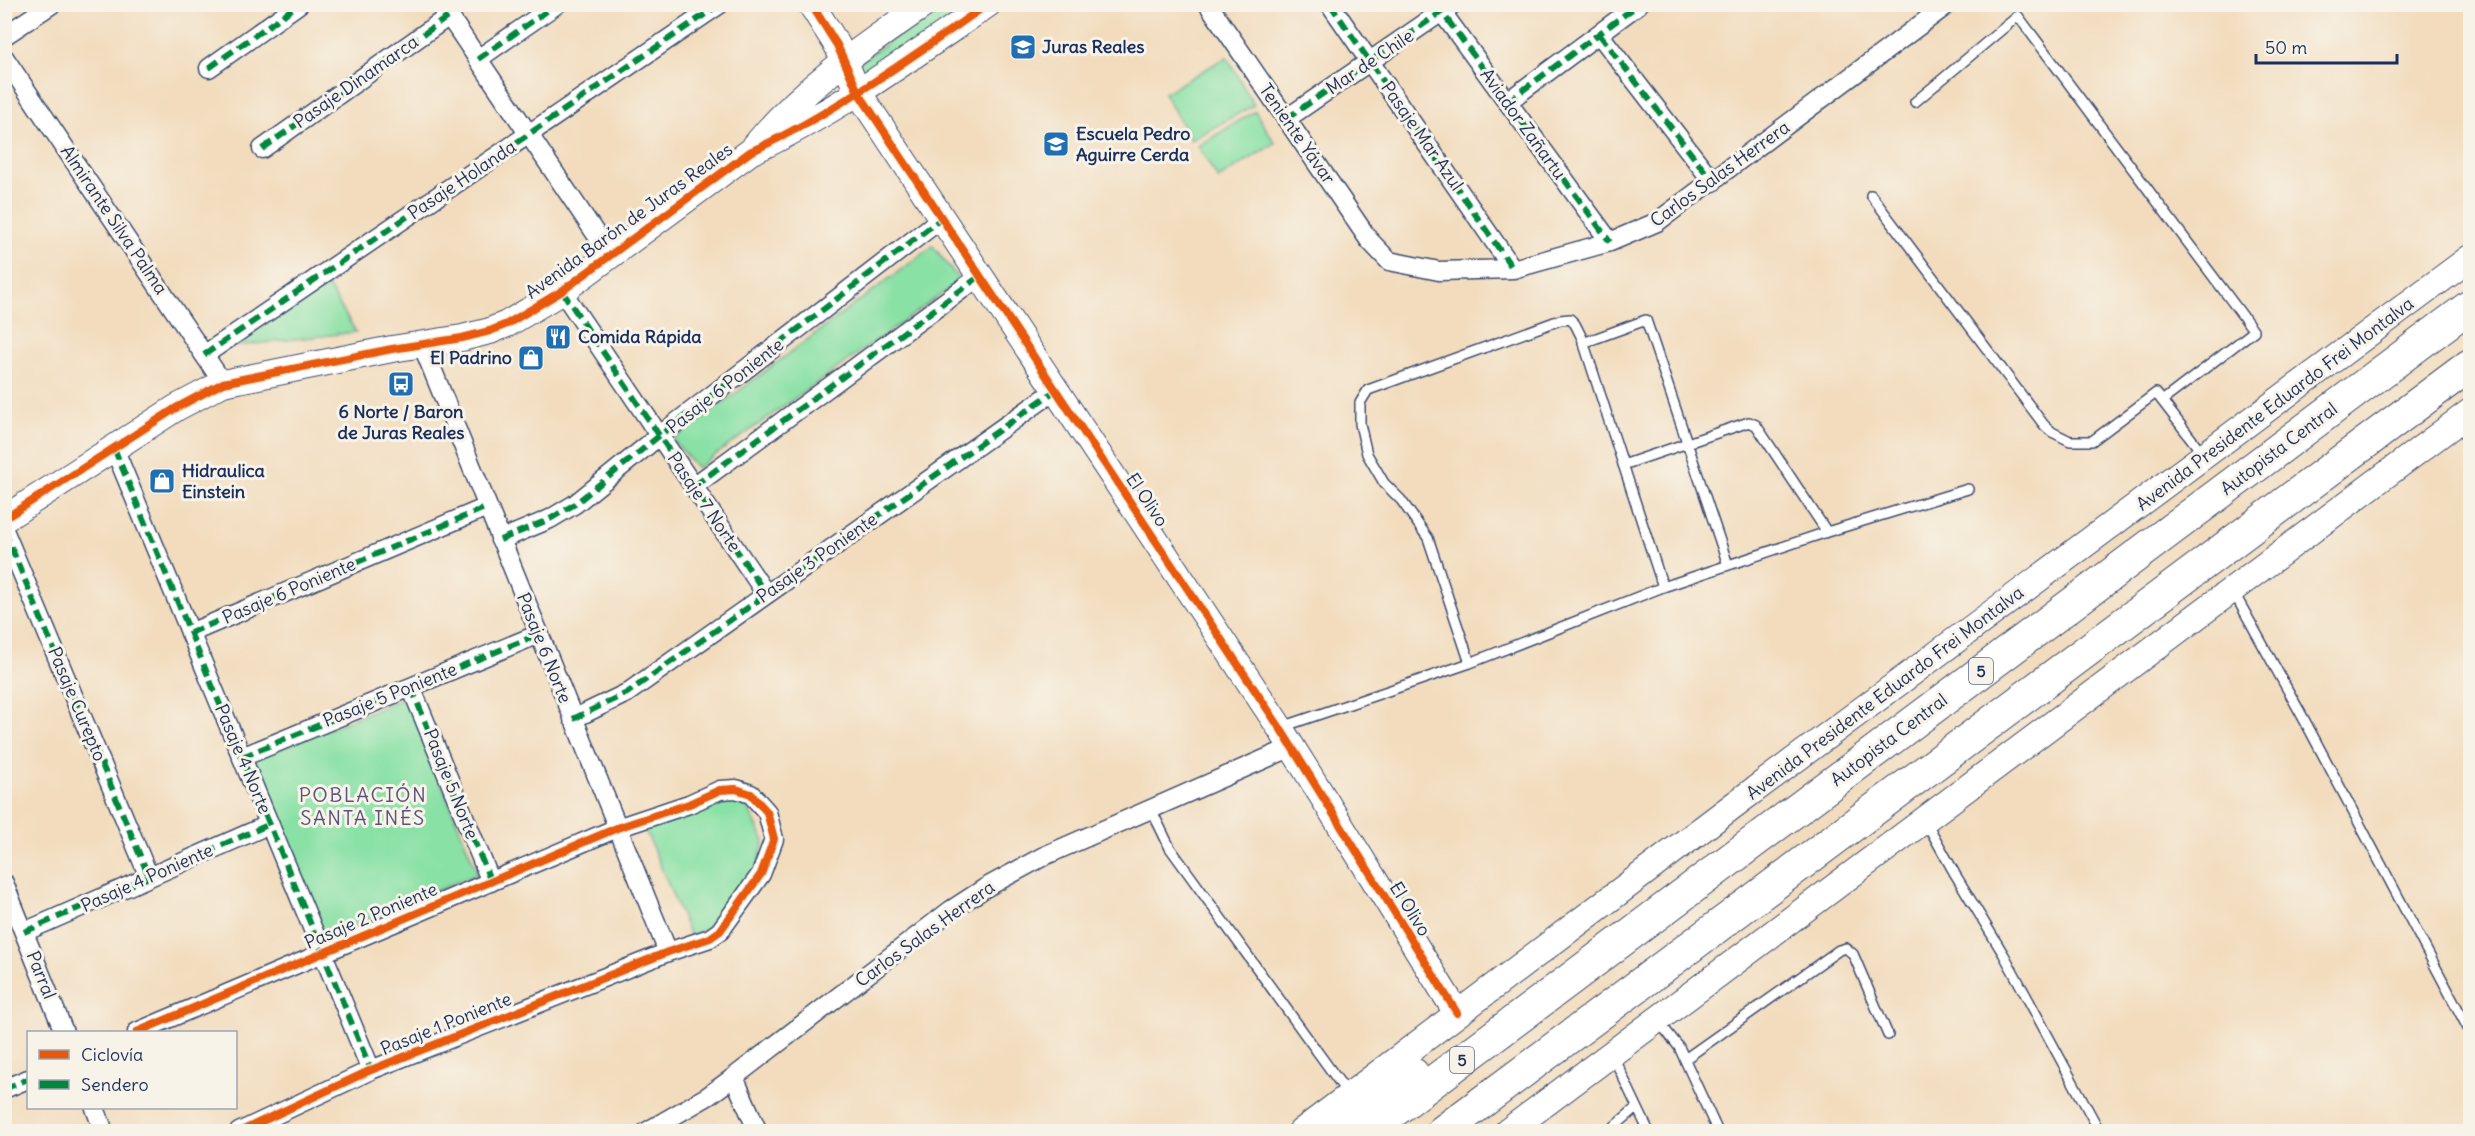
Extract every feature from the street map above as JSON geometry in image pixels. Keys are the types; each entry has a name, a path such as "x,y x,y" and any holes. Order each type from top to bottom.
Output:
{"highway":[{"name":"Autopista Central","path":"1366,1131 2470,306"},
{"path":"1442,1131 2470,365"},
{"path":"1320,1131 1559,988"},
{"path":"1474,1131 1580,1030"}],"main road":[{"name":"El Olivo","path":"812,4 837,45 858,92 1286,737 1457,1013"},
{"name":"Avenida Barón de Juras Reales","path":"750,152 779,118 843,60 925,4"},
{"name":"Avenida Barón de Juras Reales","path":"4,519 176,408 223,383 490,331 562,291 750,152 808,124 988,4"},
{"name":"Avenida Presidente Eduardo Frei Montalva","path":"1301,1131 2470,258"},
{"path":"1507,1131 2465,416"}],"street":[{"path":"4,36 52,4"},
{"path":"208,68 299,4"},
{"path":"478,59 557,4"},
{"name":"Pasaje Holanda","path":"204,355 720,4"},
{"name":"Teniente Yávar","path":"1208,4 1369,240 1389,261"},
{"name":"Pasaje Mar Azul","path":"1330,4 1513,269"},
{"path":"1507,102 1639,4"},
{"name":"Carlos Salas Herrera","path":"1389,261 1439,271 1513,269 1610,242 1657,222 1948,4"},
{"name":"Mar de Chile","path":"1286,119 1370,62 1443,7"},
{"name":"Aviador Zañartu","path":"1443,7 1507,102 1610,242"},
{"path":"445,10 610,255"},
{"name":"Pasaje Dinamarca","path":"262,149 445,10"},
{"path":"1599,34 1713,182"},
{"name":"Almirante Silva Palma","path":"4,57 223,383"},
{"name":"Pasaje 6 Poniente","path":"500,540 561,514 942,218"},
{"path":"694,486 980,276"},
{"name":"Pasaje 7 Norte","path":"562,291 766,594"},
{"name":"Pasaje 6 Norte","path":"422,344 668,952"},
{"name":"Pasaje 3 Poniente","path":"573,719 627,693 1056,390"},
{"name":"Pasaje 4 Norte","path":"114,448 371,1070"},
{"name":"Pasaje 6 Poniente","path":"190,633 487,507"},
{"name":"Pasaje Curepto","path":"4,530 149,877"},
{"name":"Pasaje 5 Poniente","path":"242,757 539,634"},
{"name":"Pasaje 5 Norte","path":"411,687 491,882"},
{"name":"Carlos Salas Herrera","path":"646,1131 682,1112 734,1077 969,898 1044,856 1151,809 1286,737"},
{"name":"Pasaje 1 Poniente","path":"239,1131 371,1070 668,952 710,938 720,931 761,874 774,839 767,812 751,794 736,789 720,790 689,804 617,828"},
{"name":"Pasaje 4 Poniente","path":"24,932 270,824"},
{"name":"Pasaje 2 Poniente","path":"139,1031 617,828"},
{"name":"Parral","path":"4,883 64,1031"},
{"path":"734,1077 758,1131"},
{"path":"4,1089 27,1079"},
{"path":"96,1109 104,1131"}],"lane":[{"path":"1916,102 2018,16 2254,331 2162,401"},
{"path":"1871,195 2044,425 2052,432 2070,441 2092,441 2156,393 2205,456"},
{"path":"1470,663 1428,538 1401,500 1384,483 1367,454 1360,424 1359,403 1368,390 1560,320 1570,319 1584,343 1663,587"},
{"path":"1584,343 1646,320 1728,565"},
{"path":"2465,416 2470,443"},
{"path":"1623,465 1749,422 1756,425 1827,532"},
{"path":"1286,737 1663,587 1827,532 1968,489"},
{"path":"2232,590 2285,684 2470,1032"},
{"path":"1151,809 1170,848 1349,1096"},
{"path":"1924,819 2004,955 2100,1131"},
{"path":"1685,1059 1839,950 1846,948 1853,954 1888,1035"},
{"path":"1658,1020 1679,1047 1718,1131"},
{"path":"1612,1054 1649,1131"},
{"path":"1608,1131 1637,1107"}],"green space":[{"path":"943,5 975,5 867,79 858,63"},
{"path":"1227,57 1254,105 1191,140 1164,93"},
{"path":"1255,111 1275,143 1218,179 1198,146"},
{"path":"933,246 960,281 697,468 673,440"},
{"path":"328,286 356,332 228,347"},
{"path":"406,697 478,874 324,936 253,760"},
{"path":"729,796 748,808 764,841 756,873 721,923 690,936 644,827"}],"marked path":[{"path":"209,68 299,4"},
{"path":"478,59 557,4"},
{"path":"204,355 720,4"},
{"path":"1330,4 1513,269"},
{"path":"1436,4 1610,242"},
{"path":"1286,119 1453,4"},
{"path":"1507,102 1639,4"},
{"path":"262,149 449,16"},
{"path":"1599,34 1713,182"},
{"path":"500,540 550,519 575,504 659,436 942,218"},
{"path":"694,486 980,276"},
{"path":"562,291 766,594"},
{"path":"573,719 627,693 1056,390"},
{"path":"114,448 371,1070"},
{"path":"190,633 487,507"},
{"path":"4,530 149,877"},
{"path":"242,757 539,634"},
{"path":"411,687 491,882"},
{"path":"24,932 270,824"},
{"path":"4,1089 27,1079"}],"cycle path":[{"path":"811,4 837,45 858,92 1280,728 1457,1013"},
{"path":"4,519 176,408 223,383 392,349 462,338 507,324 562,291 750,152 842,102 988,4"},
{"path":"139,1031 617,828 689,804 720,790 736,789 751,794 767,812 774,839 761,874 720,931 710,938 668,952 371,1070 239,1132"}],"place":[{"name":"Juras Reales","path":"1023,47"},
{"name":"Escuela Pedro Aguirre Cerda","path":"1056,144"},
{"name":"Comida Rápida","path":"558,337"},
{"name":"El Padrino","path":"531,358"},
{"name":"6 Norte / Baron de Juras Reales","path":"401,384"},
{"name":"Hidraulica Einstein","path":"162,481"}],"district":[{"name":"POBLACIÓN SANTA INÉS","path":"363,806"}]}
